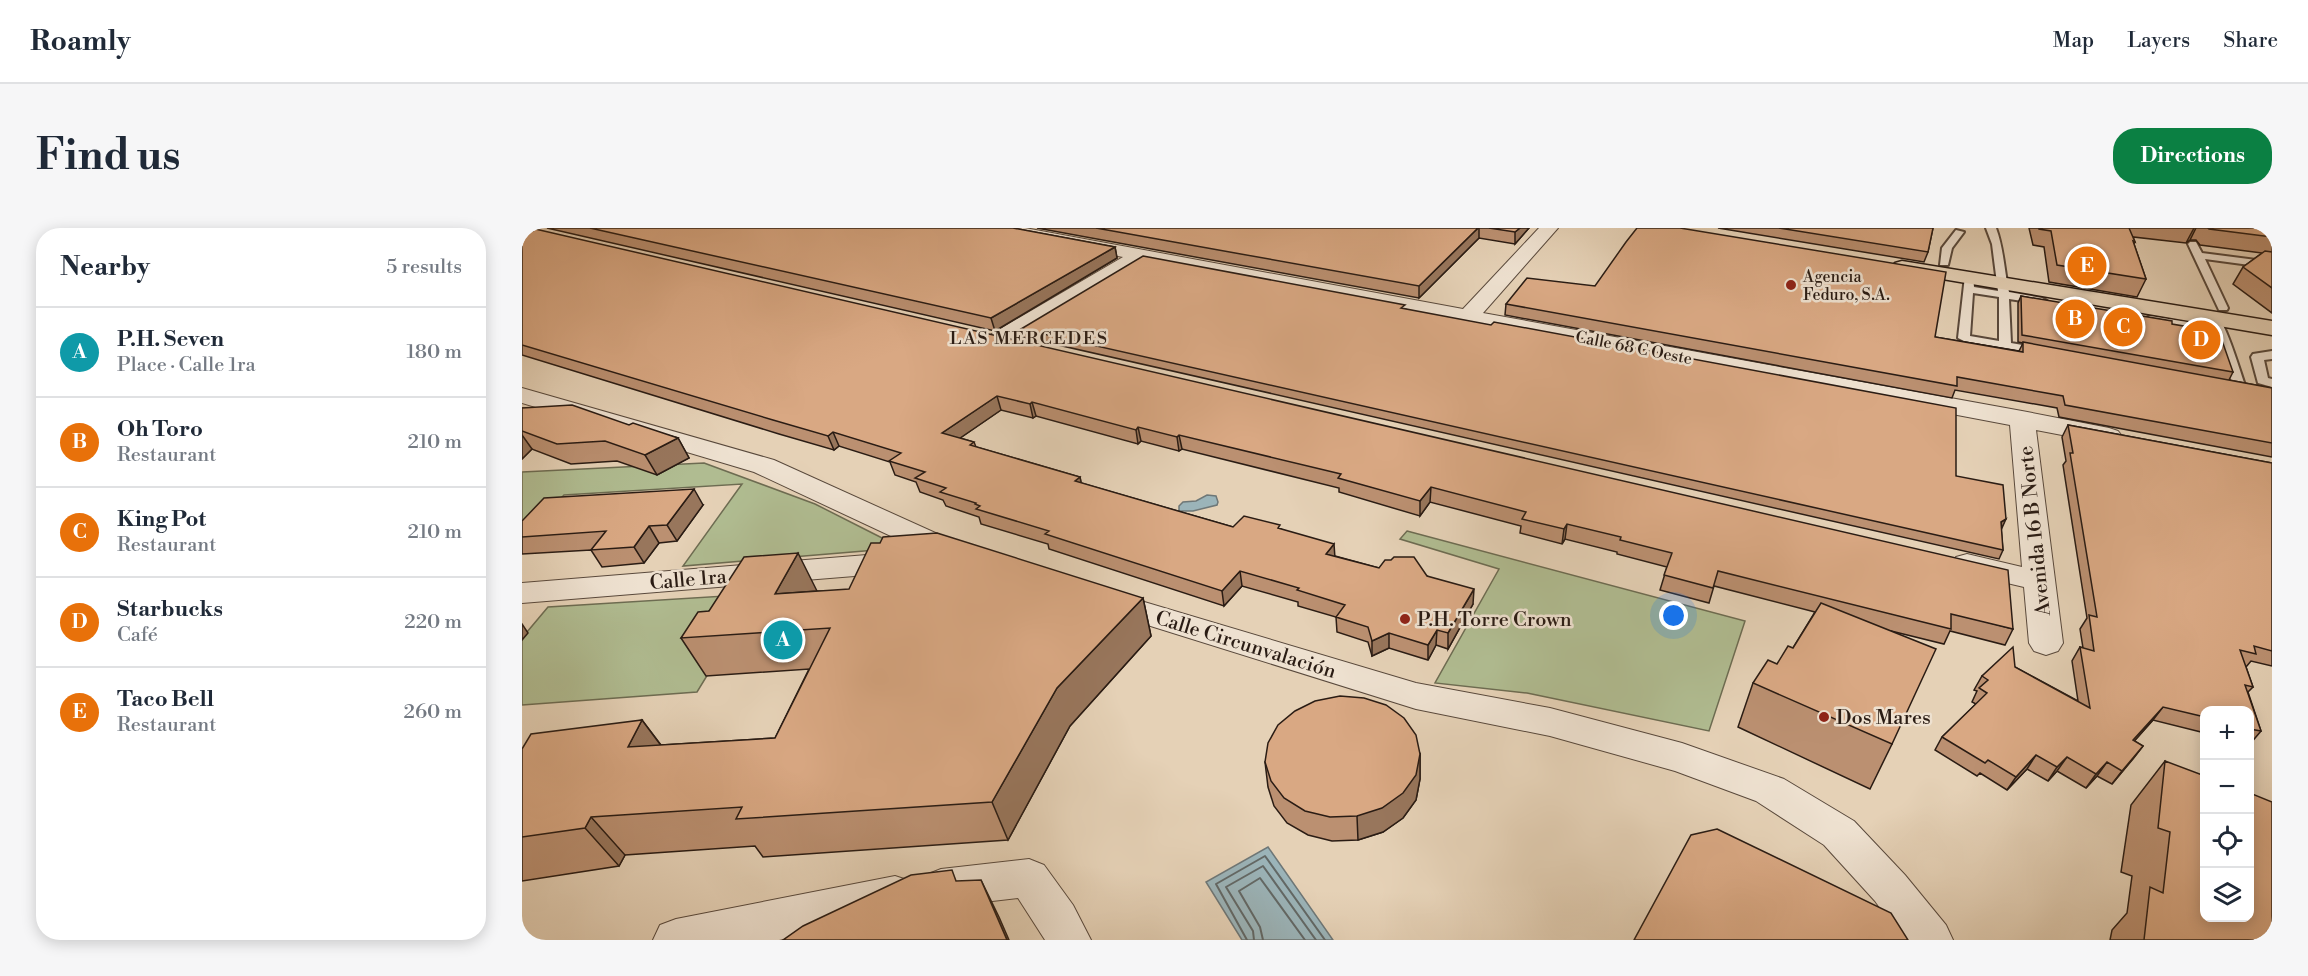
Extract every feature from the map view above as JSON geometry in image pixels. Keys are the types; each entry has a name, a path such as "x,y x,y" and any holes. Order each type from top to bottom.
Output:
{"main road":[{"path":"2002,283 1944,263 1885,259 1969,283 2002,283 2272,328"},
{"path":"2219,319 2272,315"}],"street":[{"name":"Calle 68 C Oeste","path":"996,228 2124,439"},
{"path":"1468,316 1549,228"},
{"path":"1033,348 986,337 1141,255"},
{"name":"Calle 1ra","path":"522,593 973,560 764,466 531,402"},
{"name":"Avenida 16 B Norte","path":"2022,419 2046,643"},
{"path":"1947,559 2039,581"},
{"name":"Calle Circunvalación","path":"1075,592 1416,696 1550,722 1682,758 1770,790 1839,833 1890,888 1930,940"},
{"path":"704,938 862,901 974,883 1029,878 1057,919 1068,940"}],"lane":[{"path":"1991,228 1997,244 2002,283 2005,345"},
{"path":"1944,263 1947,248 1959,232"},
{"path":"2193,244 2201,256 2240,388 2216,384"},
{"path":"2201,256 2272,265"},
{"path":"1969,283 1964,338 2052,354"},
{"path":"2272,356 2257,357 2262,380 2272,383"}],"green space":[{"path":"704,463 815,504 890,542 888,549 683,566 742,484 564,495 522,539 522,472"},
{"path":"1407,531 1745,621 1709,731 1527,693 1435,683 1499,569 1400,539"},
{"path":"757,594 697,692 522,705 522,638 548,607"}],"water":[{"path":"1207,495 1216,496 1217,505 1193,511 1179,511 1179,506 1183,502 1196,501"},
{"path":"1268,847 1333,940 1242,940 1206,882"}],"building":[{"path":"522,228 531,228 2008,570 2013,629 1951,614 1951,629 1718,571 1713,588 1664,575 1672,553 1620,540 1621,537 1567,524 1564,529 1522,519 1526,512 1431,487 1420,501 1338,478 1341,474 1179,435 1177,437 1138,427 1136,430 1032,402 1030,404 997,396 942,433 974,442 970,445 1080,477 1075,481 1233,527 1244,516 1280,525 1278,528 1334,544 1326,554 1379,568 1385,560 1391,560 1394,557 1414,557 1427,576 1474,589 1448,633 1437,630 1428,645 1389,633 1372,641 1368,627 1336,617 1345,605 1297,590 1299,588 1240,571 1222,591 1045,534 1049,531 976,509 980,506 976,503 940,492 946,488 915,478 925,472 889,461 901,453 833,432 828,436 522,345"},
{"path":"590,228 1013,228 1115,247 991,318"},
{"path":"1096,228 1478,228 1419,286"},
{"path":"1489,228 1520,228 1515,232"},
{"path":"1637,228 1680,228 1946,272 1935,337 2023,352 2023,342 2272,388 2272,443 2065,405 2063,396 1957,377 1957,386 1506,304 1527,278 1595,286"},
{"path":"1779,228 1933,228 1928,252"},
{"path":"2039,228 2129,228 2146,279 2057,265 2051,231"},
{"path":"2272,228 2272,237 2209,229"},
{"path":"2265,251 2272,252 2272,288 2243,267"},
{"path":"1143,256 1405,305 1401,308 1491,325 1494,322 1956,408 1956,476 2003,485 2006,519 2001,522 2003,550 1021,329"},
{"path":"2021,296 2172,321 2172,324 2219,332 2233,372 2022,335"},
{"path":"572,405 629,425 633,423 678,438 645,455 605,441 557,444 522,431 522,408"},
{"path":"2068,425 2272,463 2272,651 2254,646 2256,654 2240,650 2253,687 2245,685 2252,706 2200,706 2200,716 2163,707 2133,740 2143,746 2122,771 2107,762 2096,774 2067,757 2057,767 2036,755 2016,777 1988,760 1985,763 1942,737 1987,693 1979,688 1988,680 1982,676 2013,647 2015,667 2090,708 2080,647 2094,651 2089,615 2097,617 2070,453 2073,453"},
{"path":"694,489 667,525 649,526 634,547 591,550 606,531 522,537 522,521 544,498"},
{"path":"937,533 1143,598 1057,688 992,802 736,819 742,807 591,817 585,828 522,837 522,749 531,734 642,720 628,747 775,738 830,628 681,638 698,612 709,611 744,557 798,553 775,594 849,589 871,543 880,543 883,537"},
{"path":"1821,603 1936,649 1892,744 1753,683 1768,660 1777,664 1788,646 1793,648"},
{"path":"1340,696 1364,698 1386,705 1404,718 1416,735 1420,754 1416,775 1403,793 1382,808 1357,816 1330,817 1305,811 1284,798 1271,781 1265,762 1268,743 1278,725 1295,711 1315,701"},
{"path":"2254,711 2261,731 2254,730"},
{"path":"2165,761 2200,774 2200,922 2254,922 2254,795 2272,802 2272,940 2144,940 2150,887 2163,893 2170,832 2158,828"},
{"path":"1717,829 1891,913 1908,940 1634,940 1691,835"},
{"path":"952,870 956,881 981,880 1007,940 783,940 803,926 911,875"}],"place":[{"name":"Taco Bell","path":"2087,266"},
{"name":"Agencia Feduro, S.A.","path":"1791,285"},
{"name":"Oh Toro","path":"2075,319"},
{"name":"King Pot","path":"2123,327"},
{"name":"Starbucks","path":"2201,340"},
{"name":"P.H. Torre Crown","path":"1405,619"},
{"name":"P.H. Seven","path":"783,640"},
{"name":"Dos Mares","path":"1824,717"}],"district":[{"name":"LAS MERCEDES","path":"1029,338"}]}
